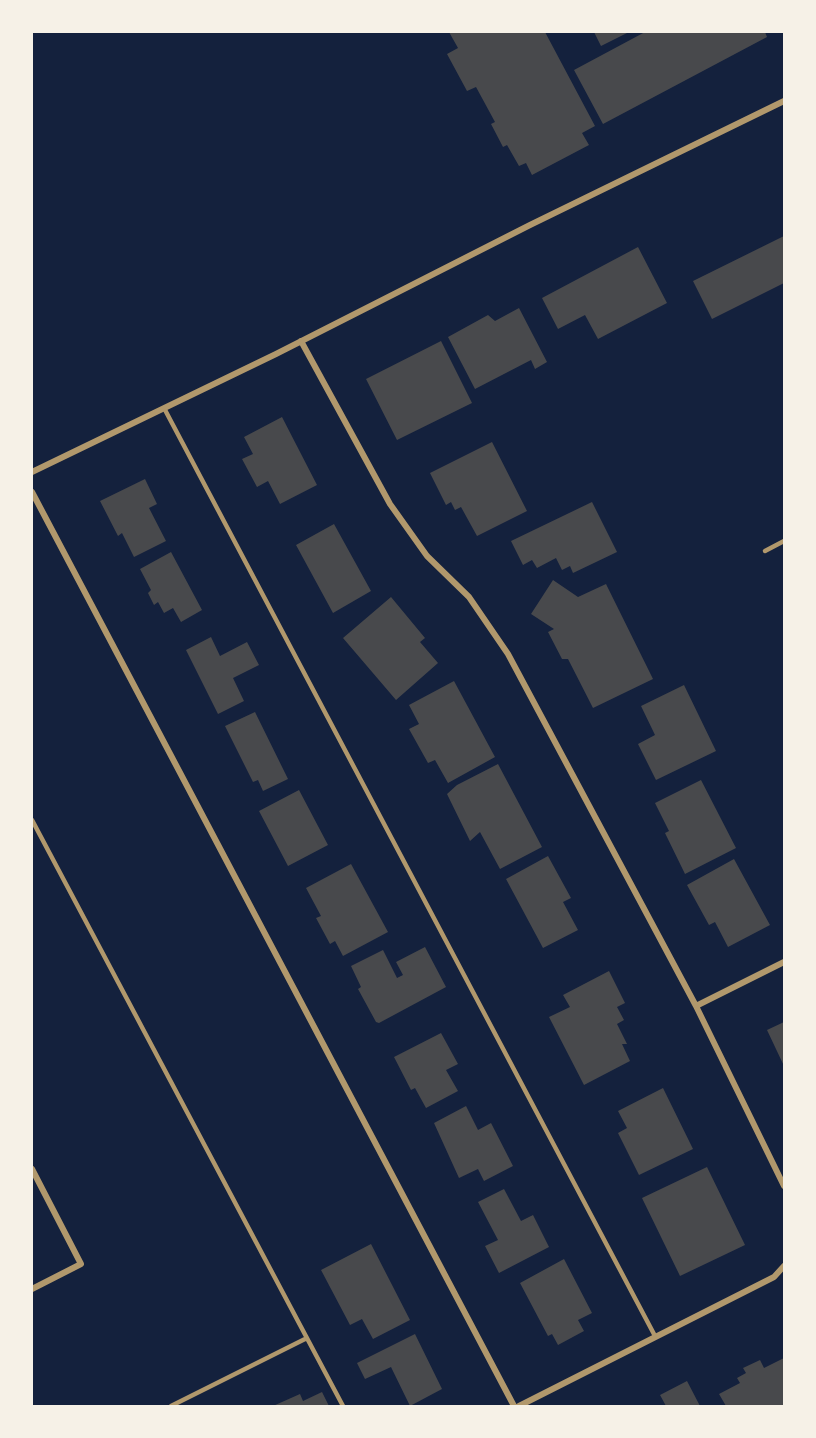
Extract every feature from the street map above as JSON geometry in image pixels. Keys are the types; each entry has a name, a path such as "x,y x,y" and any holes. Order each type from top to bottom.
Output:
{"street":[{"path":"32,472 301,341 784,100"},
{"path":"301,341 390,504 427,556 469,597 508,654 696,1006 784,1186"},
{"path":"32,492 514,1407"},
{"path":"696,1006 784,962"},
{"path":"32,1169 81,1264 32,1289"},
{"path":"519,1407 774,1277 784,1266"}],"lane":[{"path":"164,407 655,1336"},
{"path":"765,551 784,541"},
{"path":"32,820 344,1407"},
{"path":"171,1407 307,1338"}],"building":[{"path":"449,32 545,32 595,126 582,133 589,145 532,175 526,163 519,166 507,145 503,147 491,124 495,122 476,87 467,91 447,54 458,48"},
{"path":"594,32 629,32 601,46"},
{"path":"645,32 765,32 767,37 603,124 574,70"},
{"path":"784,236 784,283 712,319 693,281"},
{"path":"638,247 667,303 598,339 585,315 558,329 542,298"},
{"path":"519,308 547,362 535,369 531,360 475,389 448,337 488,315 495,321"},
{"path":"441,341 472,403 397,440 366,379"},
{"path":"282,417 317,485 280,504 268,481 257,487 242,459 253,454 244,437"},
{"path":"492,442 527,511 477,536 461,507 455,510 451,502 446,505 430,473"},
{"path":"145,479 157,504 149,508 166,541 134,557 122,533 118,536 100,501"},
{"path":"592,502 617,552 573,573 570,566 562,570 556,558 537,568 532,560 523,565 511,541"},
{"path":"334,524 371,591 333,613 296,545"},
{"path":"171,552 202,610 181,622 173,608 164,613 158,602 154,605 148,593 151,590 140,569"},
{"path":"553,580 578,597 606,584 653,679 593,708 568,659 562,659 548,632 554,629 531,614"},
{"path":"391,597 425,638 420,642 438,663 396,700 343,638"},
{"path":"211,637 220,656 247,642 259,665 233,678 244,701 218,714 186,650"},
{"path":"454,681 495,757 448,783 435,760 428,763 409,729 419,724 409,705"},
{"path":"684,685 716,751 656,780 638,744 655,735 641,706"},
{"path":"255,712 288,779 263,791 258,780 253,782 225,726"},
{"path":"498,764 542,847 500,869 480,832 470,841 447,794 457,785"},
{"path":"701,780 736,848 685,874 665,833 669,831 655,803"},
{"path":"299,790 328,845 288,866 259,811"},
{"path":"548,856 571,898 563,902 578,930 543,948 506,879"},
{"path":"734,859 770,925 728,947 715,922 709,925 687,885"},
{"path":"351,864 388,932 343,956 335,941 330,944 316,918 321,916 306,888"},
{"path":"425,947 446,987 379,1023 376,1022 358,989 361,987 351,966 383,950 397,978 403,975 396,962"},
{"path":"609,971 625,1003 617,1007 624,1020 617,1024 627,1044 622,1044 630,1061 584,1085 549,1017 570,1007 563,995"},
{"path":"784,1022 784,1066 767,1030"},
{"path":"441,1033 458,1064 446,1070 458,1091 426,1108 415,1088 411,1090 394,1057"},
{"path":"663,1088 693,1149 639,1175 618,1133 627,1128 618,1111"},
{"path":"466,1106 478,1130 491,1123 513,1166 484,1181 478,1169 459,1178 434,1123"},
{"path":"707,1167 745,1245 680,1276 642,1198"},
{"path":"504,1189 521,1221 533,1215 549,1247 499,1273 485,1246 498,1240 478,1202"},
{"path":"371,1244 410,1320 373,1339 362,1319 350,1325 321,1270"},
{"path":"564,1259 592,1313 578,1320 584,1331 558,1345 552,1334 548,1336 520,1283"},
{"path":"415,1334 442,1389 410,1406 391,1367 365,1379 357,1363"},
{"path":"784,1358 784,1406 726,1406 719,1394 740,1383 737,1378 746,1373 743,1368 760,1360 764,1368"},
{"path":"687,1381 700,1406 666,1406 660,1395"},
{"path":"322,1392 329,1406 273,1406 300,1394 303,1401"}]}
